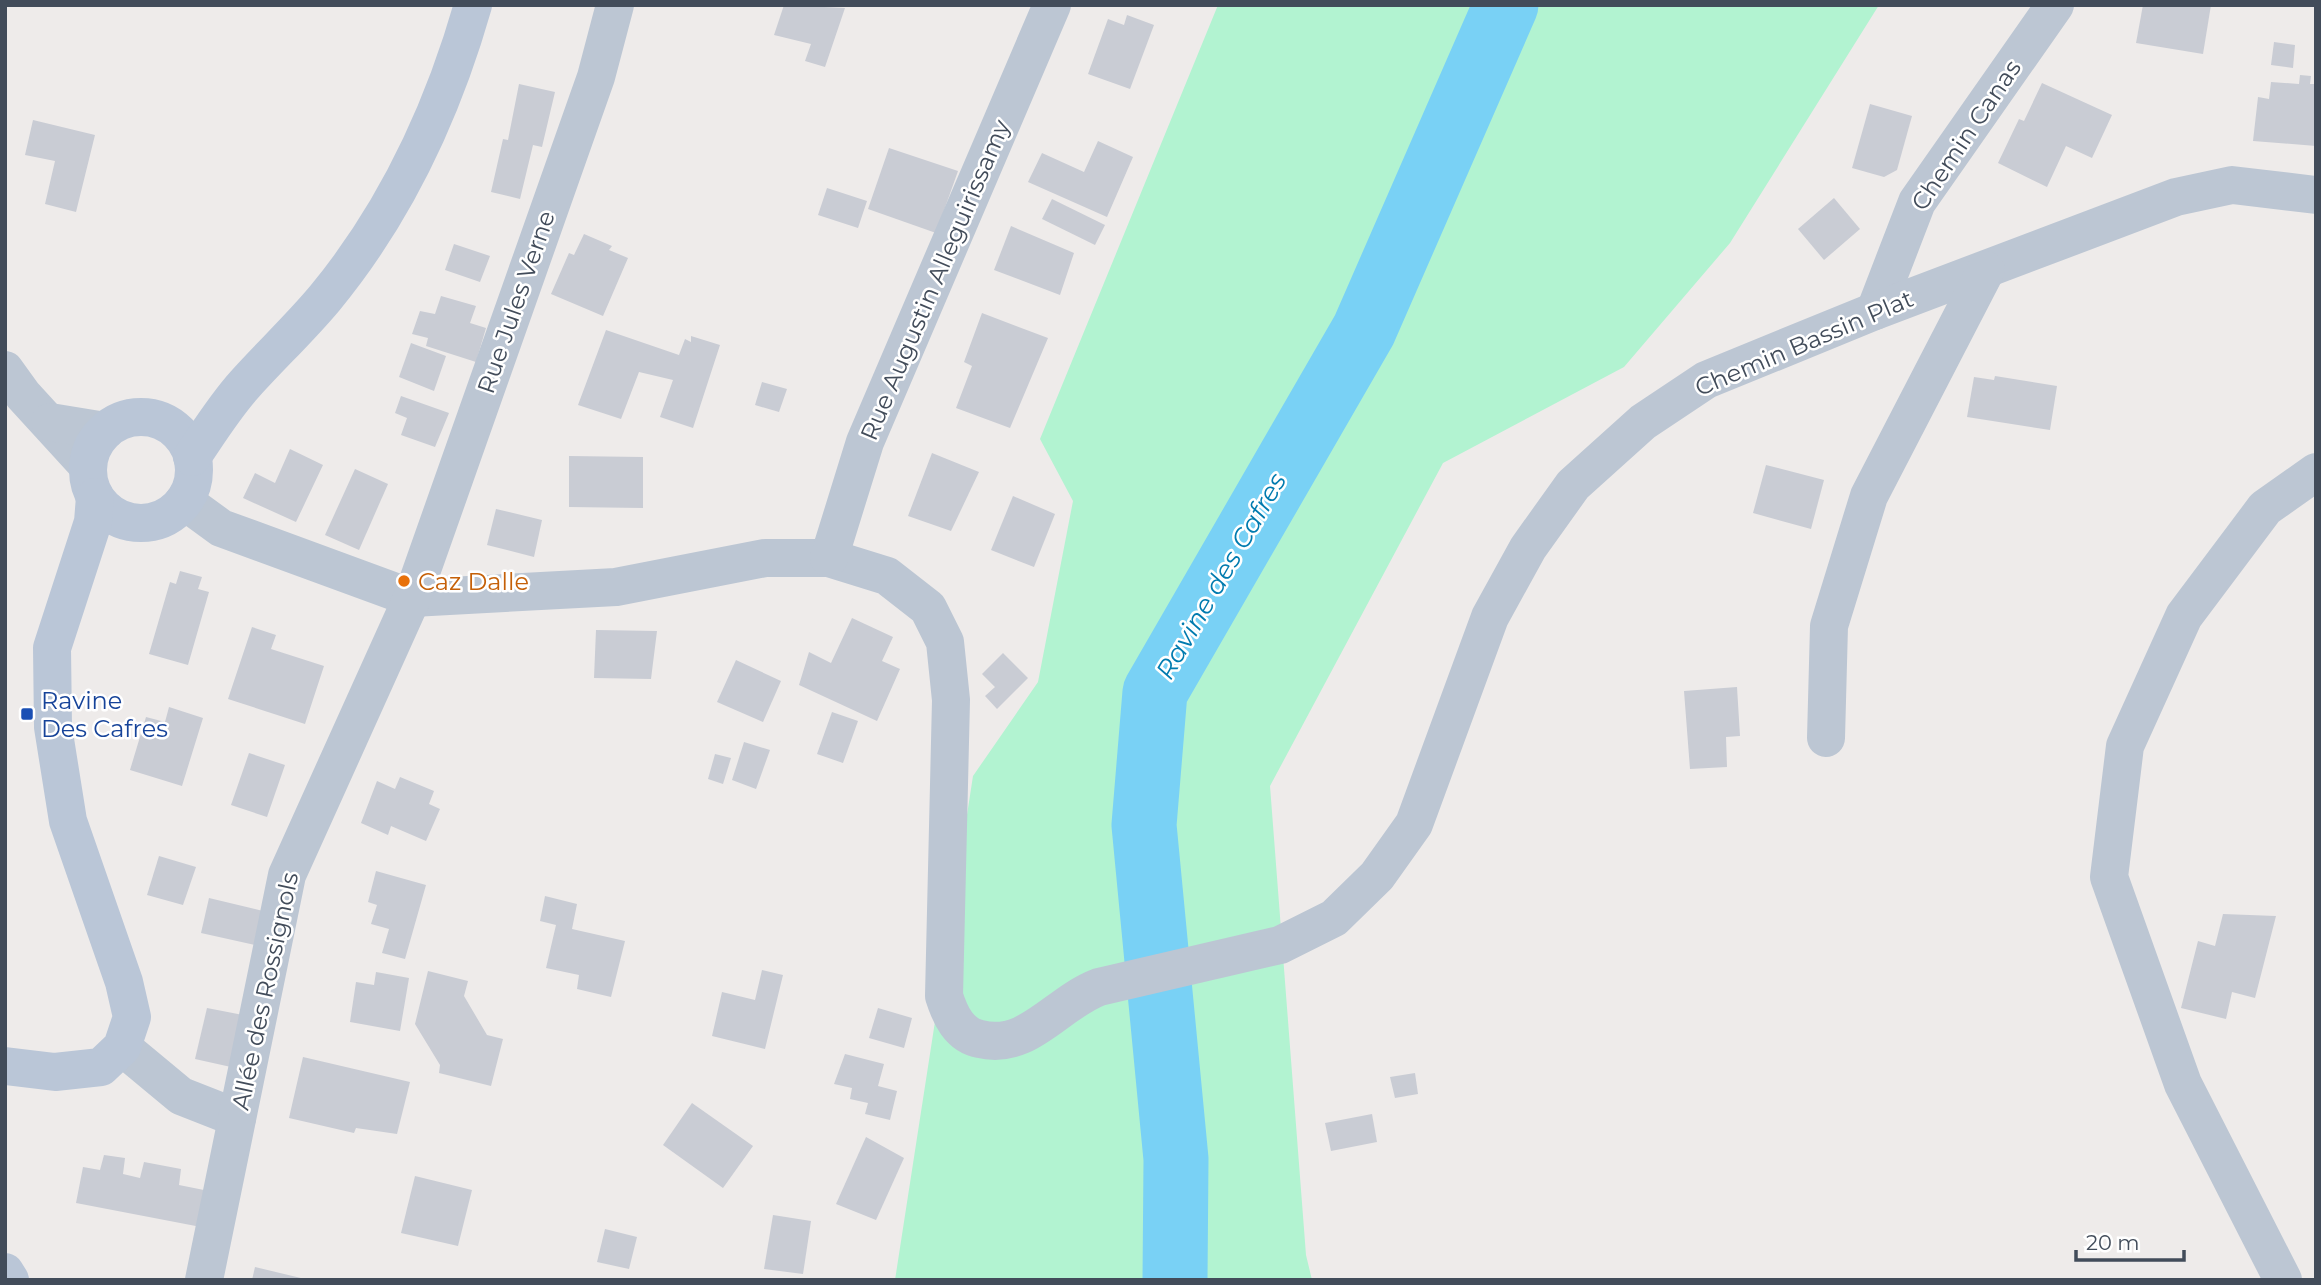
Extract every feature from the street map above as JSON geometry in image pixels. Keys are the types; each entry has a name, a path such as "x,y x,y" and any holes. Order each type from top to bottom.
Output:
{"main road":[{"path":"192,457 244,386 325,297 375,228 417,153 455,68 473,5"},
{"path":"166,423 210,405 244,386"},
{"path":"5,1066 55,1072 101,1067 122,1047 132,1017 124,982 68,821 53,727 52,648 93,522 91,481 92,449 105,430 130,417 149,417 166,423 180,434 194,467 192,485 184,501 171,514 154,521 137,523 106,510 91,481"},
{"path":"80,568 137,523"},
{"path":"5,1272 10,1280"}],"street":[{"name":"Rue Jules Verne","path":"412,598 596,77 615,5"},
{"name":"Rue Augustin Alleguirissamy","path":"829,558 865,442 1052,5"},
{"name":"Chemin Canas","path":"1875,311 1917,202 2055,5"},
{"name":"Chemin Bassin Plat","path":"412,598 616,587 765,558 829,558 887,576 928,608 945,642 951,700 944,996 951,1018 971,1037 999,1044 1029,1032 1078,995 1099,987 1280,945 1334,918 1377,876 1414,824 1490,617 1528,548 1573,485 1643,422 1706,380 1875,311 2176,197 2232,185 2316,195"},
{"path":"1826,738 1829,625 1869,496 1986,270"},
{"path":"5,370 23,395 50,422 91,481"},
{"path":"50,422 105,430"},
{"path":"2283,1280 2183,1084 2109,877 2125,746 2184,615 2265,508 2316,472"},
{"path":"184,501 221,528 412,598"},
{"name":"Allée des Rossignols","path":"204,1280 287,875 412,598"},
{"path":"122,1047 181,1096 237,1118"}],"green space":[{"path":"1218,5 1879,5 1730,243 1624,367 1443,463 1270,786 1306,1255 1312,1280 895,1280 973,776 1038,682 1073,501 1040,439"}],"building":[{"path":"784,5 845,8 825,67 805,61 811,44 774,35"},
{"path":"2143,5 2211,5 2203,54 2136,43"},
{"path":"1127,15 1154,25 1130,89 1088,74 1108,19 1124,25"},
{"path":"2274,42 2295,45 2293,68 2271,65"},
{"path":"2300,75 2311,76 2310,84 2316,84 2316,146 2253,141 2258,97 2269,99 2271,82 2299,84"},
{"path":"2042,83 2112,115 2092,158 2066,146 2047,187 1998,163 2019,119 2024,121"},
{"path":"519,84 555,92 542,147 533,145 520,199 491,192 503,139 508,140"},
{"path":"1870,104 1912,116 1897,170 1884,177 1852,168"},
{"path":"33,120 95,135 76,212 45,204 55,161 25,155"},
{"path":"1098,141 1133,157 1107,217 1028,182 1042,153 1084,172"},
{"path":"889,148 958,171 936,233 868,209"},
{"path":"827,188 867,201 858,228 818,215"},
{"path":"1834,198 1860,229 1824,260 1798,229"},
{"path":"1052,199 1105,225 1095,245 1042,219"},
{"path":"1011,226 1074,253 1060,295 994,270"},
{"path":"584,234 612,246 609,250 628,258 603,316 551,294 569,253 574,255"},
{"path":"454,244 490,256 480,282 445,270"},
{"path":"441,296 476,306 470,323 486,328 476,362 426,346 428,338 412,334 420,311 435,314"},
{"path":"982,313 1048,338 1010,428 956,408 972,366 964,362"},
{"path":"606,330 679,355 685,339 691,342 691,336 720,345 693,428 660,417 673,380 639,372 621,419 578,405"},
{"path":"411,343 446,356 434,391 399,377"},
{"path":"1995,376 2057,386 2050,430 1967,417 1974,377 1994,380"},
{"path":"762,382 787,389 779,412 755,405"},
{"path":"401,396 449,413 435,447 401,435 407,418 395,413"},
{"path":"290,449 323,465 296,522 243,498 255,473 275,483"},
{"path":"932,453 979,472 951,531 908,516"},
{"path":"569,456 643,457 643,508 569,507"},
{"path":"1766,465 1824,480 1811,529 1753,513"},
{"path":"355,469 388,484 359,550 325,535"},
{"path":"1013,496 1055,514 1034,567 991,550"},
{"path":"496,509 542,520 534,557 487,545"},
{"path":"180,571 202,577 198,589 209,592 188,665 149,654 170,582 176,584"},
{"path":"852,618 893,637 882,661 900,669 877,721 799,685 809,652 831,663"},
{"path":"252,627 276,635 271,649 324,666 305,724 228,699"},
{"path":"596,630 657,631 651,679 594,678"},
{"path":"1003,653 1028,678 997,709 985,696 995,687 982,674"},
{"path":"736,660 781,681 763,722 717,702"},
{"path":"1737,687 1740,736 1726,737 1727,767 1690,769 1684,691"},
{"path":"169,707 203,718 182,786 130,770 146,717 165,722"},
{"path":"832,712 858,721 843,763 817,754"},
{"path":"744,742 770,750 756,789 732,780"},
{"path":"249,753 285,765 267,817 231,805"},
{"path":"715,754 731,758 723,784 708,779"},
{"path":"400,777 434,791 429,804 440,809 426,841 391,826 388,835 361,823 377,781 395,789"},
{"path":"159,856 196,867 183,905 147,895"},
{"path":"376,871 426,885 405,959 382,953 389,929 371,924 377,905 368,902"},
{"path":"545,896 577,904 572,929 625,941 611,997 577,989 579,975 546,968 556,925 540,921"},
{"path":"209,898 263,911 255,945 201,933"},
{"path":"2223,914 2276,916 2255,998 2232,992 2226,1019 2181,1008 2198,941 2215,946"},
{"path":"762,970 783,975 765,1049 712,1036 722,992 755,1000"},
{"path":"428,971 468,981 464,996 487,1035 503,1039 491,1086 439,1073 440,1065 415,1024"},
{"path":"376,972 409,978 400,1031 350,1022 356,982 374,985"},
{"path":"207,1008 243,1015 231,1067 195,1059"},
{"path":"878,1008 912,1018 904,1048 869,1038"},
{"path":"845,1054 884,1064 878,1086 897,1091 890,1120 865,1114 868,1103 850,1099 852,1088 834,1084"},
{"path":"303,1057 410,1082 397,1134 356,1128 354,1133 289,1118"},
{"path":"1415,1073 1418,1094 1395,1098 1390,1077"},
{"path":"692,1103 753,1146 723,1188 663,1145"},
{"path":"1372,1114 1377,1142 1331,1151 1325,1123"},
{"path":"866,1137 904,1158 876,1220 836,1204"},
{"path":"104,1155 125,1158 123,1174 140,1178 144,1162 181,1169 179,1185 209,1191 201,1227 76,1203 83,1167 100,1170"},
{"path":"415,1176 472,1190 458,1246 401,1233"},
{"path":"773,1215 811,1221 803,1274 764,1269"},
{"path":"605,1229 637,1237 629,1269 597,1262"},
{"path":"255,1267 305,1279 305,1280 252,1280"}],"waterway":[{"name":"Ravine des Cafres","path":"1175,1280 1176,1159 1144,825 1155,692 1364,330 1506,5"}],"place":[{"name":"Caz Dalle","path":"404,581"},
{"name":"Ravine Des Cafres","path":"27,714"}]}
